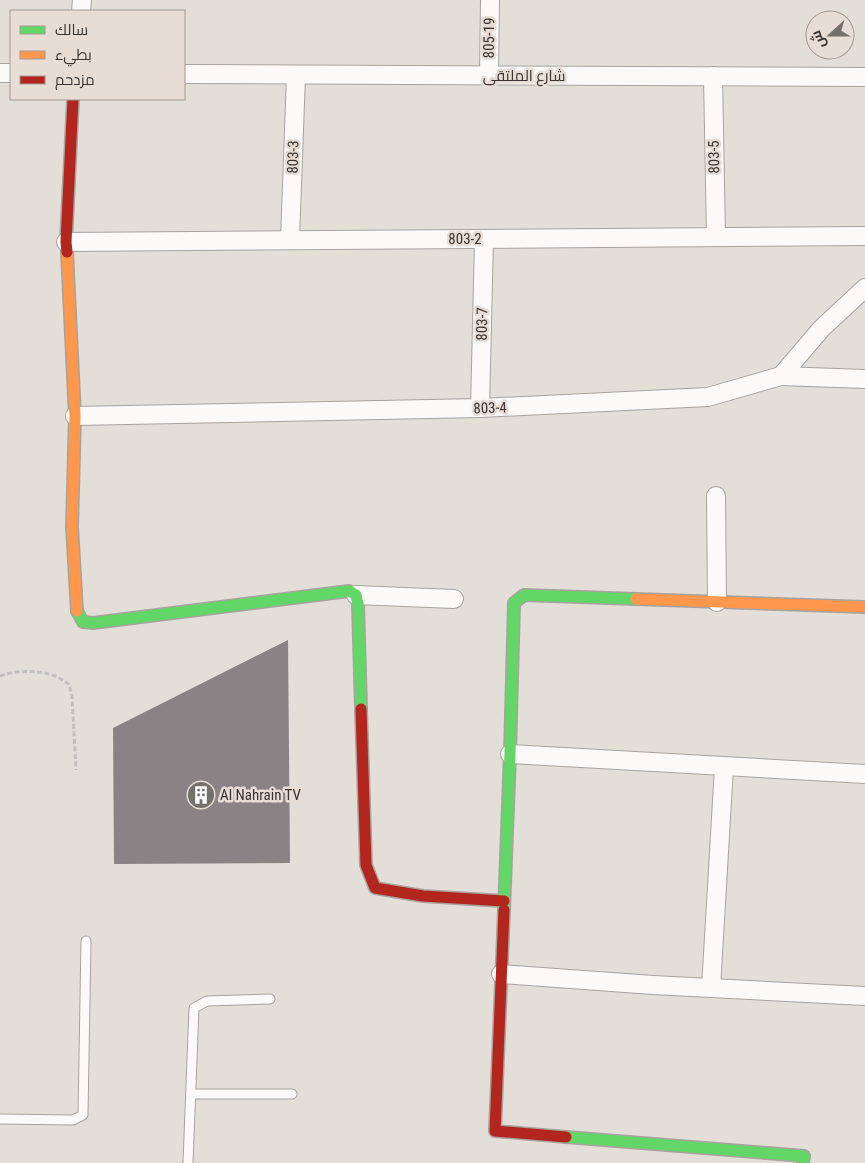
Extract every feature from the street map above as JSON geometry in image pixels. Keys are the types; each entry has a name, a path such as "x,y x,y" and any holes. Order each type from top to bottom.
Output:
{"street":[{"name":"805-19","path":"489,75 490,0"},
{"name":"شارع الملتقى","path":"185,74 865,77"},
{"name":"803-3","path":"290,240 296,74"},
{"name":"803-5","path":"712,76 716,237"},
{"path":"72,100 66,242 75,416 72,527 77,612 83,622 92,623 349,591 356,596 454,599"},
{"name":"803-2","path":"66,242 865,236"},
{"name":"803-7","path":"480,408 484,239"},
{"path":"781,376 822,328 865,288"},
{"name":"803-4","path":"75,416 480,408 708,397 781,376 865,379"},
{"path":"716,496 717,602"},
{"path":"803,1163 804,1156 495,1131 514,604 524,595 865,607"},
{"path":"356,596 358,604 366,865 375,888 394,893 431,897 504,901"},
{"path":"510,754 865,774"},
{"path":"712,988 724,767"},
{"path":"501,974 865,996"}],"lane":[{"path":"0,1119 73,1120 83,1114 86,941"},
{"path":"188,1163 194,1008 207,1001 270,999"},
{"path":"191,1094 292,1094"}],"path":[{"path":"0,676 14,672 37,672 56,676 69,684 72,696 76,770"}],"building":[{"name":"Al Nahrain TV","path":"288,640 290,863 114,864 113,728"}],"traffic: fast":[{"path":"77,611 83,622 93,623 349,591 356,595 358,604 361,709"},
{"path":"504,910 514,603 524,595 636,599"},
{"path":"566,1137 804,1156 803,1163"}],"traffic: slow":[{"path":"67,252 75,416 72,527 77,611"},
{"path":"636,599 865,607"}],"traffic: jam":[{"path":"67,252 73,100"},
{"path":"361,709 366,865 375,888 423,896 504,901"},
{"path":"504,910 495,1131 566,1137"}],"place":[{"name":"Al Nahrain TV","path":"201,795"}]}
